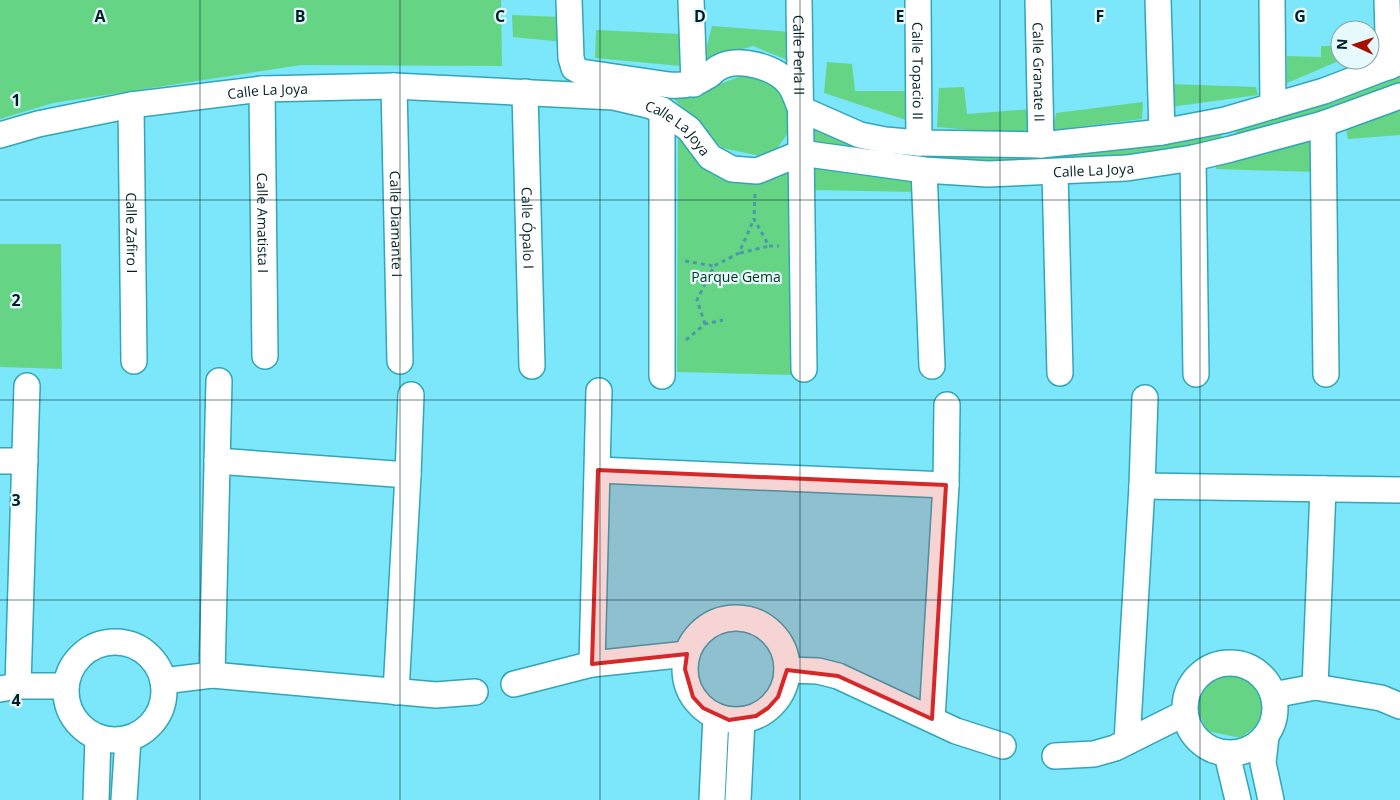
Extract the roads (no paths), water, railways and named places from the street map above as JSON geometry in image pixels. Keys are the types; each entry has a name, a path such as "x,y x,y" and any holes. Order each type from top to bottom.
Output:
{"street":[{"name":"Calle La Joya","path":"569,0 571,58 574,68 580,72 669,86 682,86 694,84 719,67 751,64 766,68 790,85 801,109 860,135 885,140 919,143 1041,145 1162,132 1225,120 1324,91 1394,65"},
{"path":"691,0 694,84"},
{"name":"Calle Perla II","path":"799,0 804,369"},
{"name":"Calle Topacio II","path":"918,0 919,143"},
{"name":"Calle Granate II","path":"1038,0 1041,145"},
{"path":"1158,0 1162,132"},
{"path":"1272,0 1273,106"},
{"path":"1387,0 1394,65"},
{"name":"Calle La Joya","path":"0,135 38,124 131,105 262,89 394,86 614,97 648,105 662,110 689,129 710,157 732,170 757,171 801,153 924,170 988,174 1127,168 1193,158 1323,124 1400,96"},
{"name":"Calle Diamante I","path":"394,86 400,361"},
{"name":"Calle Amatista I","path":"262,89 265,356"},
{"name":"Calle Ópalo I","path":"525,92 532,366"},
{"name":"Calle Zafiro I","path":"131,105 134,361"},
{"path":"662,110 662,376"},
{"path":"1225,120 1232,149"},
{"path":"1323,124 1326,374"},
{"path":"857,161 860,135"},
{"path":"1193,158 1196,374"},
{"path":"924,170 932,366"},
{"path":"1055,172 1060,373"},
{"path":"212,675 219,381"},
{"path":"27,386 9,688 66,686"},
{"path":"592,664 599,391"},
{"path":"396,692 411,395"},
{"path":"1127,742 1142,486 1145,398"},
{"path":"932,719 946,485 947,405"},
{"path":"0,461 24,460"},
{"path":"217,461 408,475"},
{"path":"598,470 946,485"},
{"path":"1142,486 1400,490"},
{"path":"1315,687 1323,490"},
{"path":"736,618 752,620 766,627 778,639 784,654 787,670 784,684 778,697 768,708 756,716 742,720 729,720 716,716 698,703 687,684 685,669 687,654 694,639 706,628 720,620 736,618"},
{"path":"105,642 120,642 135,646 148,654 158,667 163,681 164,696 160,710 147,728 128,739 112,740 98,737 84,729 73,717 67,702 66,686 70,671 78,658 90,648 105,642"},
{"path":"514,684 592,664 687,654"},
{"path":"1266,736 1255,746 1241,752 1227,754 1211,750 1198,741 1189,728 1184,713 1186,694 1196,676 1211,665 1230,661 1249,666 1264,677 1273,695 1275,716 1266,736 1263,762 1271,800"},
{"path":"787,670 818,671 838,676 956,731 1004,746"},
{"path":"163,681 212,675 436,695 475,692"},
{"path":"1273,695 1315,687 1380,698 1400,706"},
{"path":"1055,756 1094,754 1115,748 1184,713"},
{"path":"712,800 716,716"},
{"path":"738,800 742,720"},
{"path":"96,800 98,737"},
{"path":"124,800 128,739"},
{"path":"1227,754 1238,800"}],"park label":[{"name":"Parque Gema","path":"736,276"}]}
